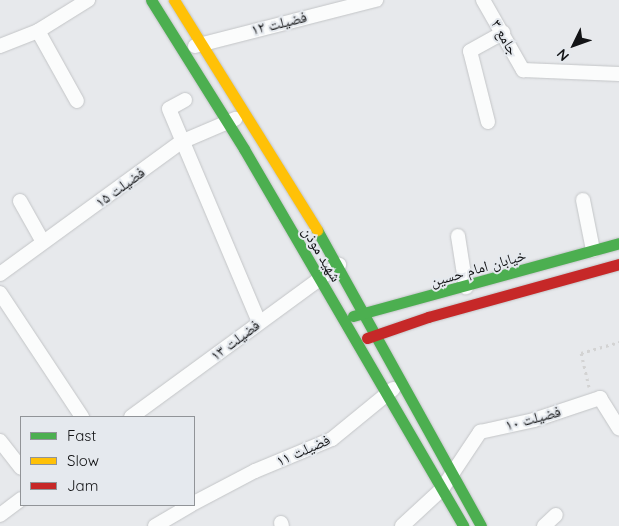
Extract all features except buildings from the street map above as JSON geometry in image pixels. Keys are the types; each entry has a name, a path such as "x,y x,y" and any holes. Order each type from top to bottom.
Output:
{"main road":[{"name":"شهید موذن","path":"151,0 344,318 463,526"},
{"name":"شهید موذن","path":"174,0 246,112 339,265 378,333 451,475 481,526"},
{"name":"خیابان امام حسین","path":"344,318 466,287 619,243"},
{"path":"357,342 378,333 619,264"}],"street":[{"path":"0,46 38,31 69,5 88,0"},
{"name":"فضیلت ۱۲","path":"183,51 200,43 376,0"},
{"name":"جامع ۳","path":"483,0 523,70 619,74"},
{"path":"38,31 77,101"},
{"path":"488,122 470,51 502,33"},
{"path":"185,100 169,109 181,142 260,322"},
{"name":"فضیلت ۱۵","path":"0,274 181,142 227,123 246,112"},
{"path":"582,200 593,250"},
{"path":"20,201 44,242"},
{"path":"458,236 466,287"},
{"name":"فضیلت ۱۳","path":"132,416 339,265"},
{"path":"0,293 81,416"},
{"name":"فضیلت ۱۱","path":"195,502 255,471 332,439 386,393 403,383"},
{"path":"600,398 619,429"},
{"name":"فضیلت ۱۰","path":"402,526 442,490 480,432 534,420 600,398"},
{"path":"0,441 20,467"},
{"path":"0,515 20,500"},
{"name":"فضیلت ۱۱","path":"155,526 189,506"},
{"path":"544,526 556,515"}],"path":[{"path":"600,398 600,385 589,388 581,353 619,342"}],"traffic: fast":[{"path":"151,0 244,149 463,526"},
{"path":"317,230 481,526"},
{"path":"353,316 619,243"}],"traffic: slow":[{"path":"174,0 317,230"}],"traffic: jam":[{"path":"367,338 428,317 619,264"}]}
